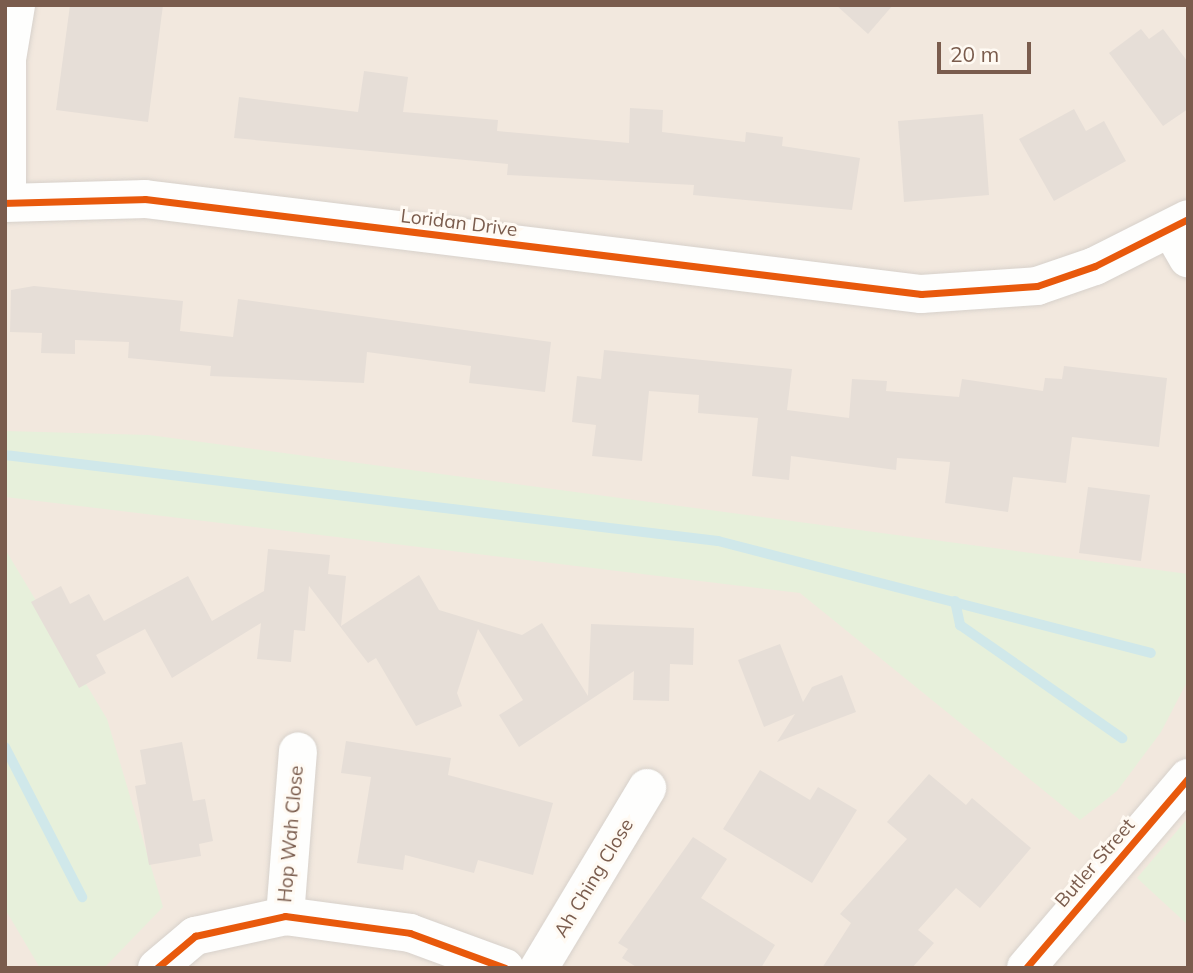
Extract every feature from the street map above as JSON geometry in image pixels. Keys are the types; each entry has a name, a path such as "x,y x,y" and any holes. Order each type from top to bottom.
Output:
{"street":[{"path":"6,202 7,59 16,5"},
{"name":"Loridan Drive","path":"6,202 145,199 921,294 1037,286 1182,235"},
{"name":"Hop Wah Close","path":"285,916 298,752"},
{"name":"Butler Street","path":"1026,968 1188,778"},
{"name":"Ah Ching Close","path":"539,968 646,788"},
{"path":"157,968 195,936 285,916 410,933 506,968"}],"shaded area":[{"path":"5,5 1188,5 1188,968 5,968"}],"green space":[{"path":"5,431 149,435 1188,574 1188,680 1161,732 1117,791 1080,820 800,593 5,497"},
{"path":"5,549 107,719 163,907 104,968 40,968 5,909"},
{"path":"1188,818 1188,925 1137,878"}],"building":[{"path":"70,5 163,5 148,122 56,110"},
{"path":"836,5 893,5 868,34"},
{"path":"1141,29 1149,39 1163,29 1188,62 1188,109 1163,126 1109,53"},
{"path":"364,71 408,77 403,112 498,120 497,131 629,143 630,108 663,110 662,132 745,142 746,132 783,137 782,146 860,158 852,210 693,195 694,185 507,175 508,164 234,138 239,97 358,112"},
{"path":"1074,109 1086,131 1104,121 1126,161 1054,201 1019,139"},
{"path":"983,114 989,195 904,202 898,121"},
{"path":"34,286 183,301 180,331 233,337 238,299 551,342 545,392 469,383 471,366 367,352 364,383 210,376 211,366 128,358 129,342 75,340 75,354 41,353 42,333 10,332 11,290"},
{"path":"604,350 792,369 787,410 849,418 852,379 887,381 886,391 959,397 962,379 1043,391 1045,378 1062,379 1064,366 1167,378 1159,447 1072,437 1066,483 1013,477 1008,512 945,503 950,462 897,458 896,470 791,456 789,480 752,476 758,418 698,413 699,395 649,391 642,461 592,456 596,425 572,422 577,376 601,379"},
{"path":"1088,487 1150,495 1141,561 1079,553"},
{"path":"268,549 330,555 328,574 346,576 341,626 419,575 439,610 522,635 542,623 588,696 591,624 694,628 693,665 670,664 669,701 633,700 634,671 519,747 499,715 523,700 478,629 457,693 462,706 416,726 376,658 368,663 309,586 305,631 294,630 291,662 257,659 261,623 172,678 145,629 96,655 106,673 79,688 31,602 61,586 70,604 89,594 104,621 188,576 212,621 264,591"},
{"path":"780,644 803,702 812,687 842,675 856,712 777,742 795,714 764,727 738,660"},
{"path":"346,741 451,758 448,775 553,803 533,875 478,860 474,873 405,855 403,870 357,863 371,777 341,773"},
{"path":"182,742 193,801 205,799 213,841 199,844 201,856 149,865 135,786 146,784 140,750"},
{"path":"760,770 810,800 818,787 857,810 812,883 723,829"},
{"path":"929,774 966,805 972,798 1031,848 980,908 956,888 918,930 934,943 912,968 822,968 851,923 840,914 907,839 887,822"},
{"path":"693,837 727,859 701,898 775,945 761,968 638,968 622,958 628,949 618,943"}],"waterway":[{"path":"5,455 718,541 1151,653"},
{"path":"955,601 960,625 1122,738"},
{"path":"5,747 82,897"}],"cycle path":[{"path":"5,203 145,199 921,294 1037,286 1095,266 1188,219"},
{"path":"1026,968 1188,778"},
{"path":"157,968 195,936 285,916 410,933 505,968"}]}
